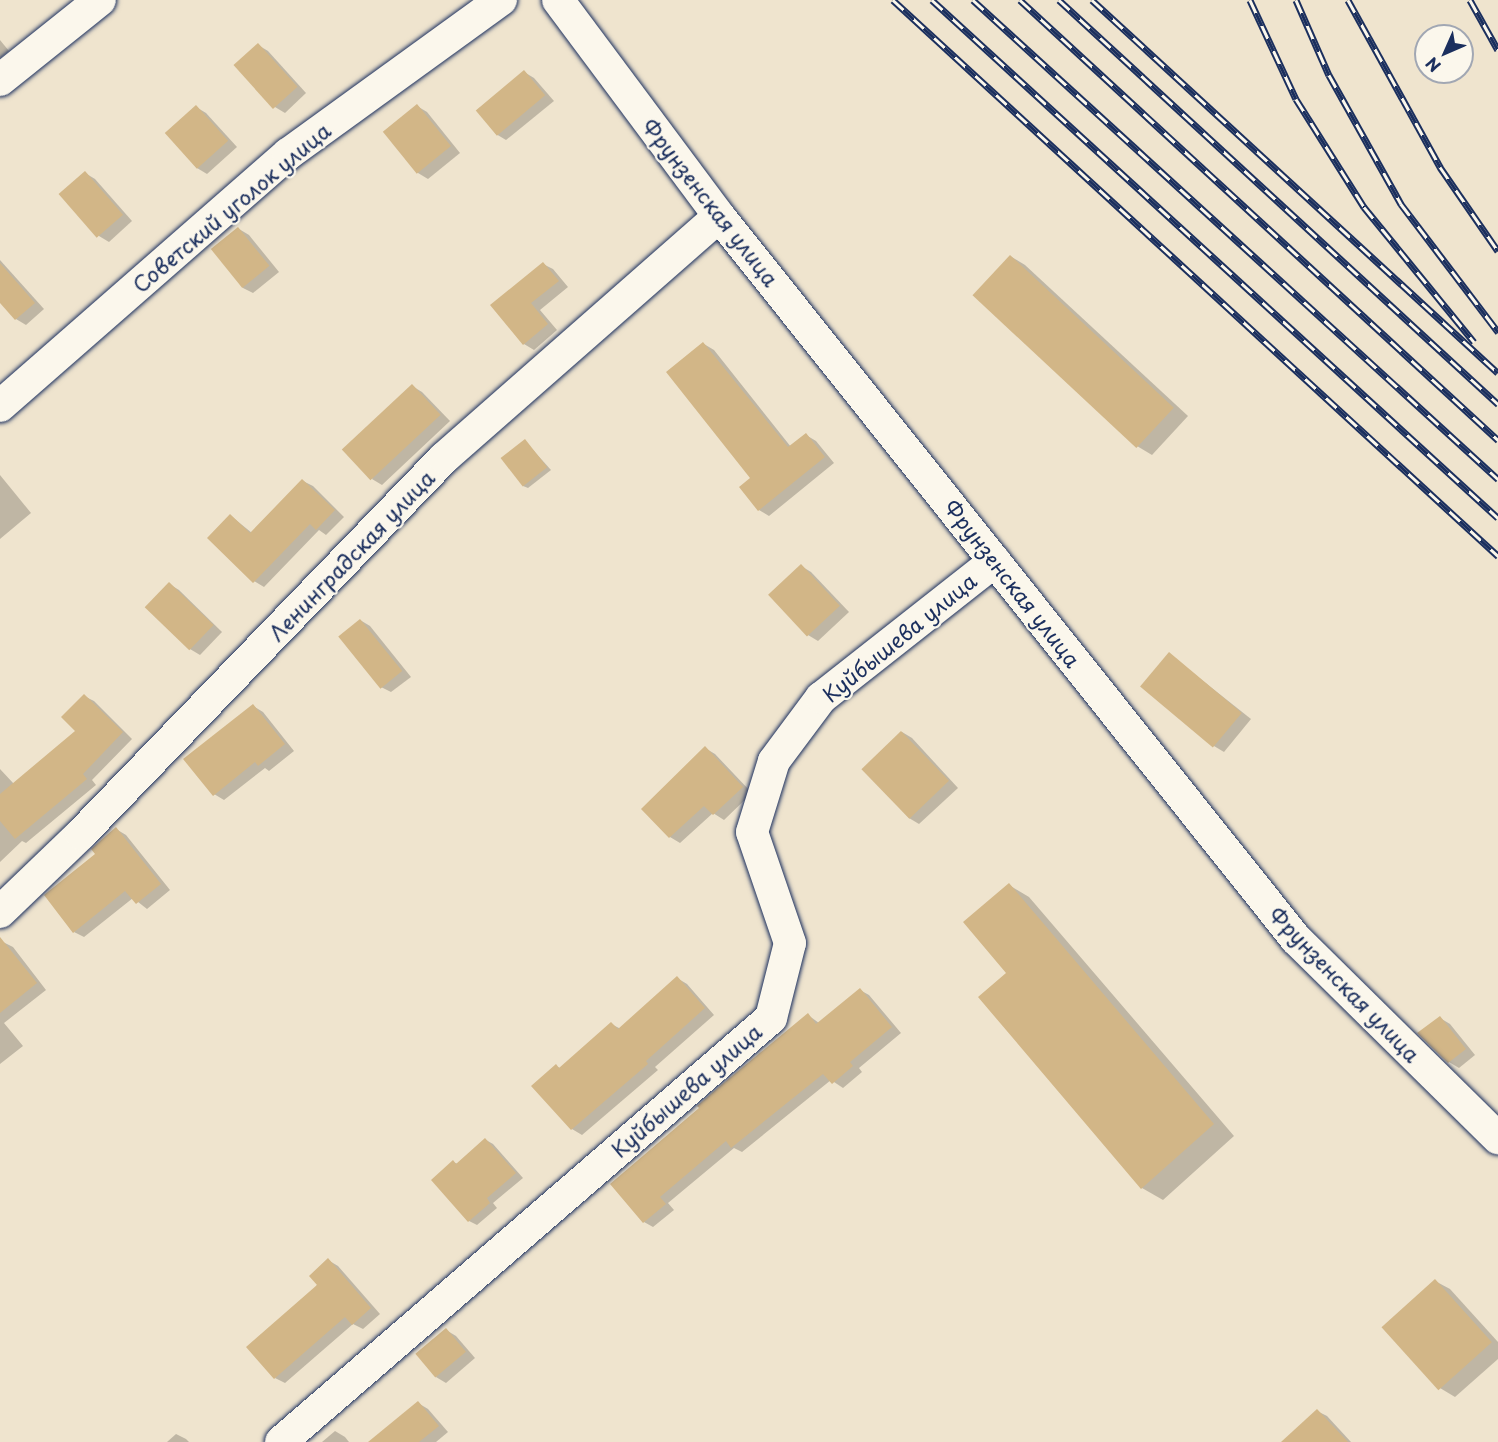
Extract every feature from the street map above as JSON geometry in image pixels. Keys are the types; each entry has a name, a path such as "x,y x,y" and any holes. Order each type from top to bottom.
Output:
{"street":[{"path":"0,80 100,0"},
{"name":"Советский уголок улица","path":"0,406 288,154 501,0"},
{"name":"Фрунзенская улица","path":"558,0 719,216 1296,939 1498,1138"},
{"name":"Ленинградская улица","path":"0,912 81,834 444,458 719,216"},
{"name":"Куйбышева улица","path":"281,1442 771,1018 790,943 752,832 774,761 820,698 995,561"}],"building":[{"path":"258,43 297,87 273,109 233,65"},
{"path":"524,70 545,95 497,136 476,110"},
{"path":"417,104 451,146 417,174 383,132"},
{"path":"196,105 228,141 197,169 165,133"},
{"path":"85,171 123,215 97,238 59,194"},
{"path":"238,227 269,266 242,288 211,249"},
{"path":"1010,255 1174,408 1136,448 972,295"},
{"path":"543,262 559,281 531,303 548,324 523,345 490,305"},
{"path":"0,263 35,303 15,320 0,303"},
{"path":"703,342 788,447 806,433 825,457 758,511 739,487 750,478 666,372"},
{"path":"412,384 441,415 370,480 342,449"},
{"path":"525,439 547,467 523,486 501,458"},
{"path":"302,479 335,510 316,530 310,524 253,583 207,538 230,514 250,533"},
{"path":"801,564 840,606 807,636 768,595"},
{"path":"169,582 214,625 189,650 145,607"},
{"path":"360,619 402,671 380,689 338,637"},
{"path":"1169,652 1242,713 1213,748 1140,686"},
{"path":"84,694 123,732 83,774 87,779 15,839 0,821 0,794 75,731 61,717"},
{"path":"253,704 285,744 258,766 255,762 213,796 183,759"},
{"path":"901,731 949,781 909,819 861,769"},
{"path":"705,746 743,787 713,815 704,806 669,838 641,809"},
{"path":"116,827 161,884 136,904 125,891 73,933 44,895 95,854 91,849"},
{"path":"1009,883 1214,1124 1141,1189 978,997 1006,973 963,922"},
{"path":"0,937 37,983 0,1013"},
{"path":"677,976 705,1008 646,1061 648,1064 571,1130 531,1086 556,1064 559,1068 611,1022 618,1029"},
{"path":"860,988 892,1027 850,1062 853,1066 832,1084 823,1074 731,1148 726,1141 660,1197 666,1204 643,1223 610,1184 699,1108 697,1106 720,1086 808,1013 816,1024"},
{"path":"1440,1016 1466,1049 1448,1063 1417,1033"},
{"path":"485,1138 516,1173 487,1198 490,1203 468,1222 431,1180 453,1160 456,1164"},
{"path":"328,1258 371,1308 352,1325 345,1317 274,1379 246,1347 317,1285 309,1276"},
{"path":"1435,1279 1492,1342 1438,1390 1381,1327"},
{"path":"446,1328 466,1352 435,1377 415,1354"},
{"path":"418,1401 439,1426 419,1442 368,1442"},
{"path":"1317,1409 1348,1442 1281,1442"}],"railway":[{"path":"893,0 1498,556"},
{"path":"932,0 1498,518"},
{"path":"973,0 1498,479"},
{"path":"1020,0 1498,440"},
{"path":"1059,0 1498,404"},
{"path":"1092,0 1498,373"},
{"path":"1250,0 1296,99 1364,207 1474,342"},
{"path":"1296,0 1329,75 1401,204 1498,332"},
{"path":"1348,0 1440,167 1498,251"},
{"path":"1470,0 1498,50"}]}
